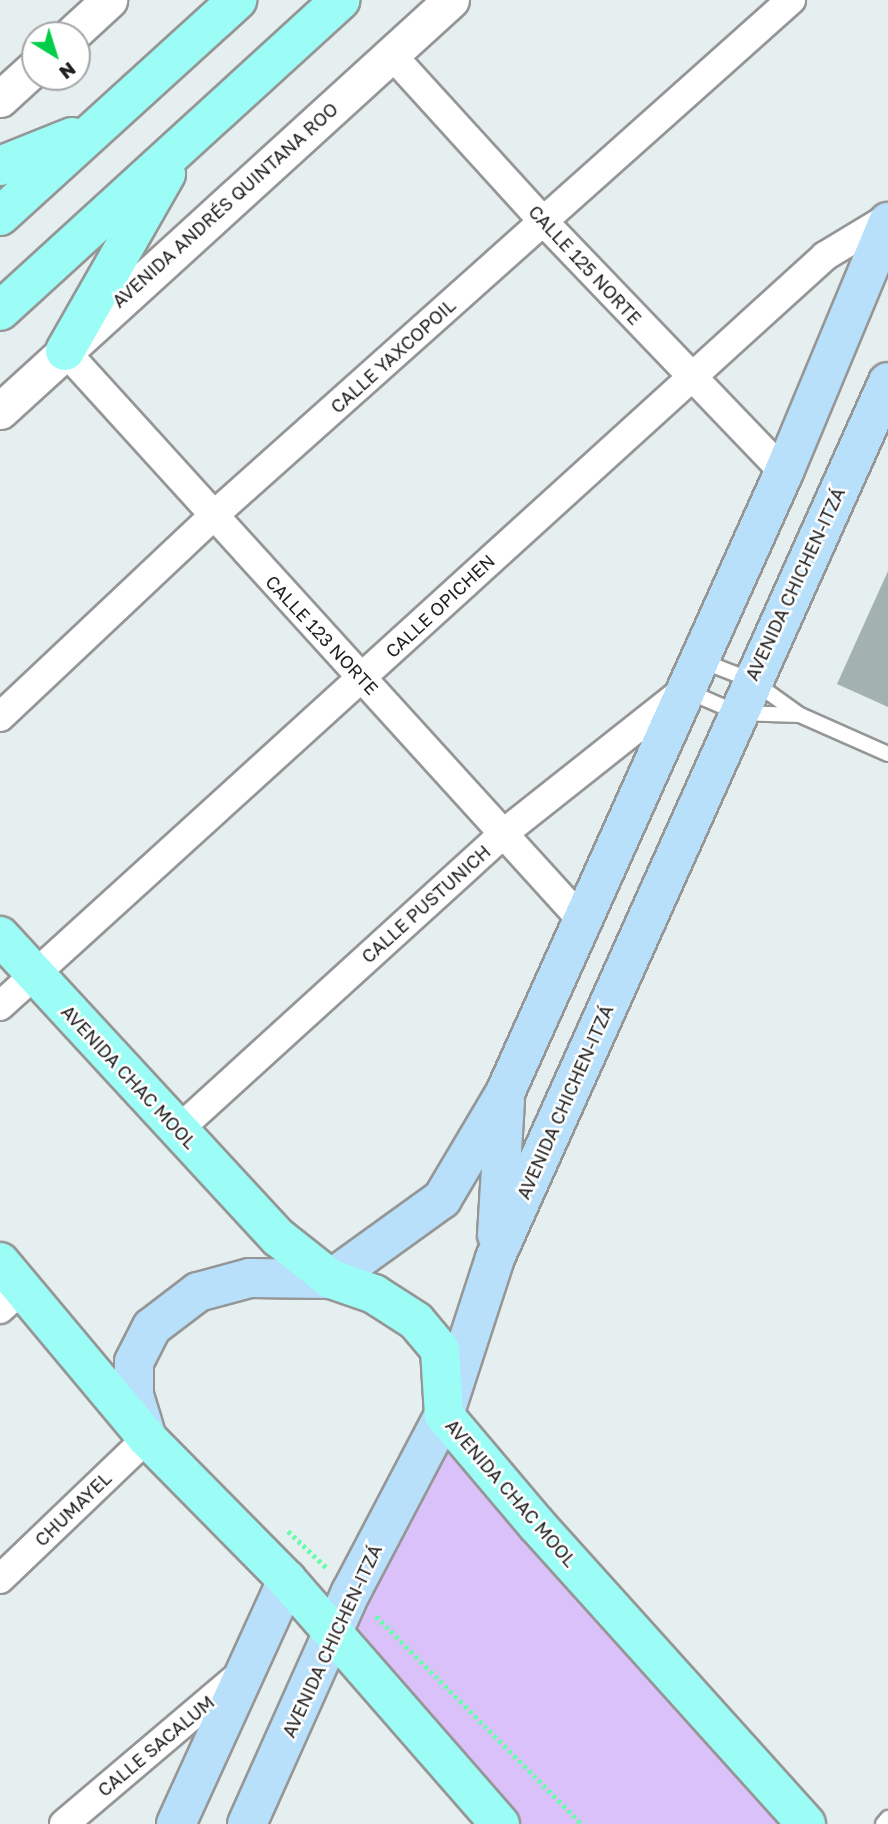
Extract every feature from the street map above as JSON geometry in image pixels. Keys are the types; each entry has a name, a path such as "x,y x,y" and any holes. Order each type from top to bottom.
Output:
{"main road":[{"path":"0,216 237,0"},
{"path":"0,311 340,0"},
{"path":"0,166 97,127"},
{"path":"65,351 183,143"},
{"path":"146,1438 134,1395 134,1362 152,1327 198,1292 250,1278 331,1279 442,1199 505,1093 580,918 785,472 888,220"},
{"name":"AVENIDA CHICHEN-ITZÁ","path":"247,1824 335,1635 351,1592 444,1415 495,1258 888,382"},
{"name":"AVENIDA CHAC MOOL","path":"0,936 279,1238 331,1279 374,1294 416,1321 440,1350 444,1415 537,1525 806,1824"},
{"path":"495,1258 505,1093"},
{"path":"8,1286 146,1438 287,1580 500,1824"},
{"path":"176,1824 287,1580"}],"street":[{"path":"86,21 109,0"},
{"name":"AVENIDA ANDRÉS QUINTANA ROO","path":"0,411 451,0"},
{"name":"CALLE YAXCOPOIL","path":"0,717 213,516 791,0"},
{"name":"CALLE 125 NORTE","path":"391,54 543,222 785,472"},
{"path":"0,99 21,80"},
{"name":"CALLE OPICHEN","path":"0,1006 825,256 888,220"},
{"name":"CALLE 123 NORTE","path":"65,351 580,918"},
{"name":"CALLE PUSTUNICH","path":"178,1130 505,833 691,675"},
{"name":"CHUMAYEL","path":"0,1579 146,1438"},
{"name":"CALLE SACALUM","path":"64,1824 247,1668"}],"lane":[{"path":"691,675 800,715"},
{"path":"691,675 800,715 888,754"},
{"path":"883,1824 888,1818"}],"path":[{"path":"282,1524 582,1824"}],"shaded area":[{"path":"444,1415 802,1824 506,1824 335,1635"}],"building":[{"path":"888,571 888,707 837,684"}]}
